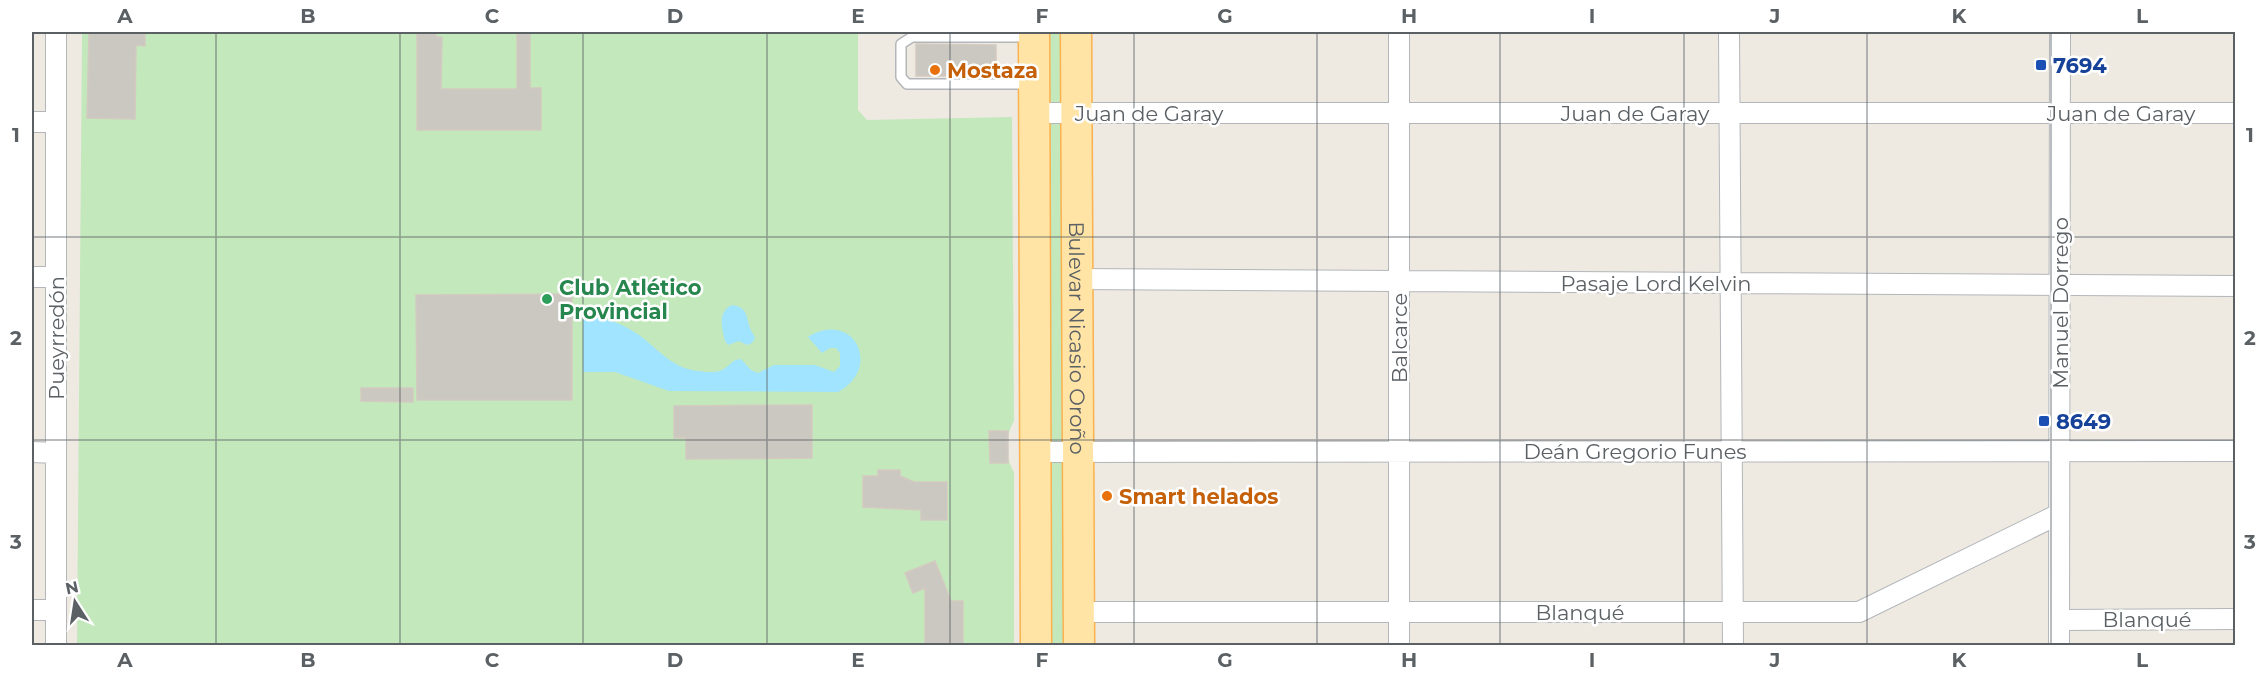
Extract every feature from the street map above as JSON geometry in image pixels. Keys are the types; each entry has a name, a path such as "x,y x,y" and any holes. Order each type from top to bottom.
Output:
{"main road":[{"name":"Bulevar Nicasio Oroño","path":"1076,32 1079,645"},
{"name":"Bulevar Nicasio Oroño","path":"1034,34 1036,645"}],"street":[{"name":"Pueyrredón","path":"56,32 56,645"},
{"name":"Balcarce","path":"1399,32 1399,645"},
{"path":"1729,32 1733,645"},
{"name":"Manuel Dorrego","path":"2059,645 2060,32"},
{"name":"Juan de Garay","path":"1034,98 1076,113 2235,113"},
{"path":"32,122 56,122"},
{"path":"32,277 56,277"},
{"name":"Pasaje Lord Kelvin","path":"1077,279 2235,286"},
{"name":"Deán Gregorio Funes","path":"1035,452 2235,451"},
{"path":"32,452 56,453"},
{"name":"Blanqué","path":"1078,612 1859,612 2060,514"},
{"path":"32,610 56,610"},
{"name":"Blanqué","path":"2060,620 2235,619"}],"lane":[{"path":"1034,34 912,37 902,44 901,77 907,84 1034,98"}],"green space":[{"name":"Club Atlético Provincial","path":"82,32 858,32 858,110 867,120 1012,117 1014,421 1007,447 1014,472 1014,645 77,646"},
{"path":"1034,32 1076,32 1079,645 1036,645"}],"water":[{"path":"732,305 741,308 746,313 755,338 752,343 747,345 739,341 728,345 725,341 722,316"},
{"path":"583,317 604,319 623,326 636,333 672,362 689,369 707,372 720,371 741,359 751,370 758,373 774,365 815,365 834,372 840,366 840,353 836,348 830,348 822,353 808,337 824,330 838,330 850,336 857,345 860,357 859,369 852,382 838,392 669,391 615,372 583,372"}],"building":[{"path":"89,32 145,32 145,46 136,45 135,119 87,118"},
{"path":"417,32 436,32 436,37 442,37 441,89 517,89 517,32 530,32 530,88 541,88 541,130 417,130"},
{"path":"916,44 996,45 996,76 916,76"},
{"path":"572,294 572,400 417,400 416,295"},
{"path":"361,388 413,388 413,402 361,401"},
{"path":"812,405 812,458 686,459 686,438 674,438 674,406"},
{"path":"989,431 1008,431 1008,463 990,463"},
{"path":"878,470 900,470 900,476 914,482 947,482 947,520 921,520 921,510 863,507 863,476 878,476"},
{"path":"935,561 951,601 963,601 963,645 925,645 925,588 913,593 905,573"}],"place":[{"name":"7694","path":"2041,65"},
{"name":"Mostaza","path":"935,70"},
{"name":"Club Atlético Provincial","path":"547,299"},
{"name":"8649","path":"2044,421"},
{"name":"Smart helados","path":"1107,496"}]}
